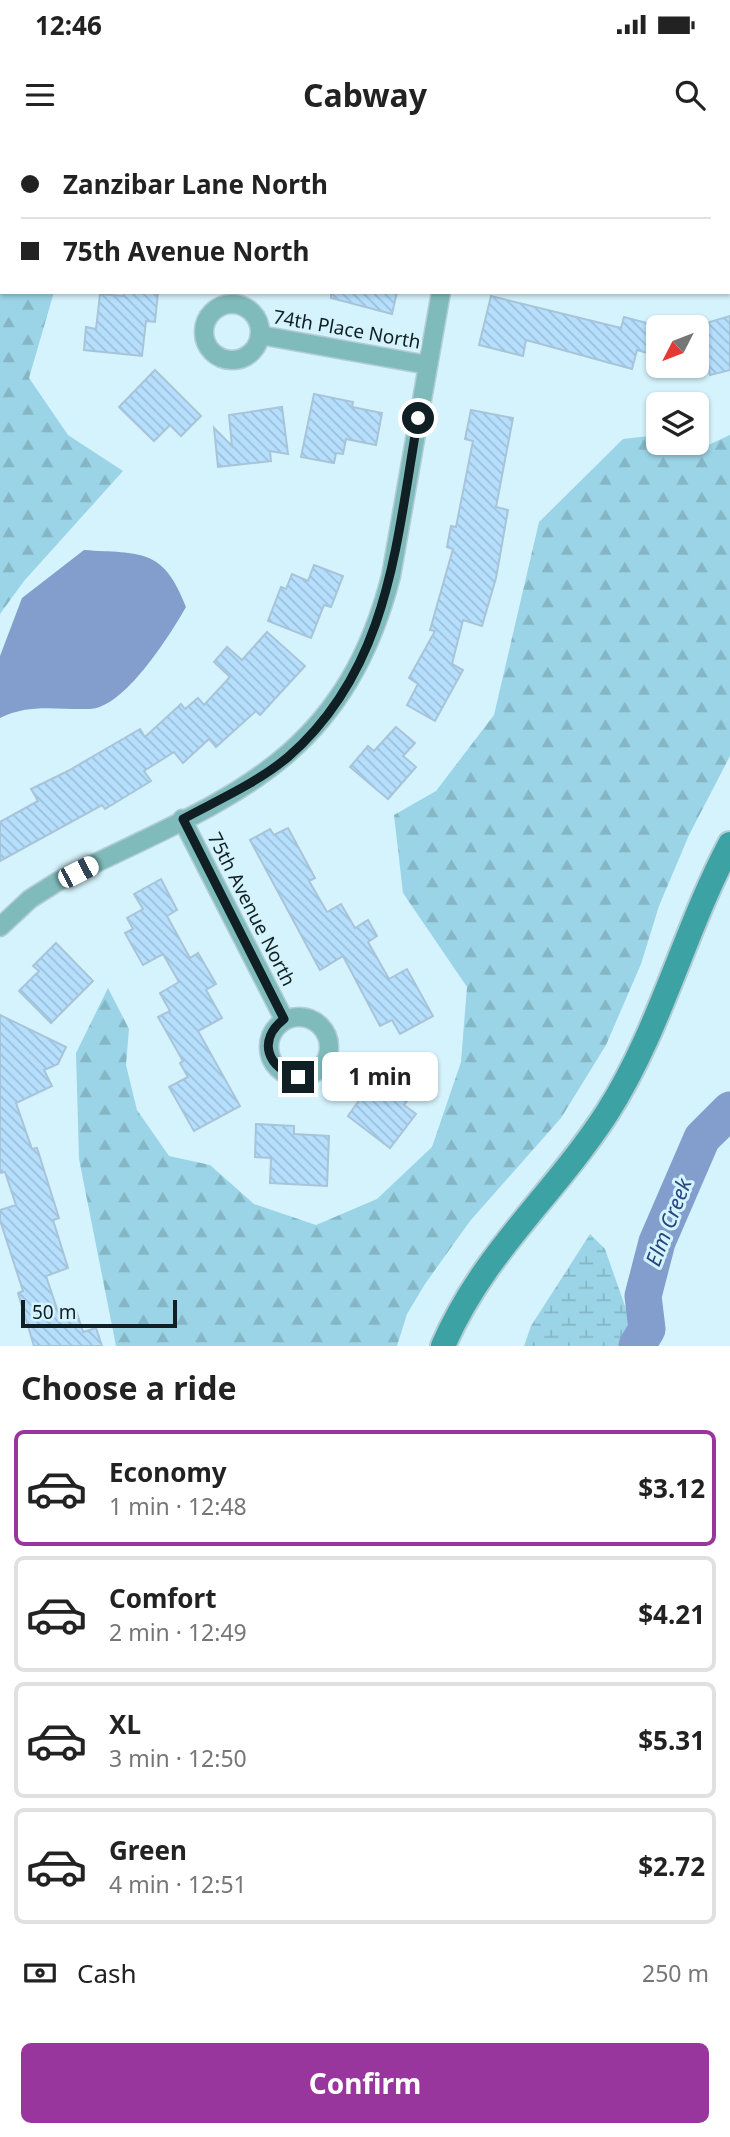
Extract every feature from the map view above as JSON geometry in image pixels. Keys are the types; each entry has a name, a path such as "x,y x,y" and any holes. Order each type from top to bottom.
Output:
{"street":[{"path":"0,927 30,899 57,882 253,782 287,757 314,731 336,702 363,658 380,619 391,576 441,294"},
{"name":"74th Place North","path":"260,335 428,365"},
{"name":"75th Avenue North","path":"183,819 284,1019"},
{"path":"443,1346 465,1298 526,1214 586,1143 623,1086 649,1033 696,911 730,844"}],"green space":[{"path":"0,294 53,294 29,378 68,435 123,471 24,581 0,614"},
{"path":"730,435 730,756 689,835 659,906 641,964 606,1045 561,1118 470,1221 425,1284 407,1314 397,1346 116,1346 79,1159 76,1053 108,988 129,1029 126,1065 137,1110 169,1156 210,1165 254,1204 316,1225 377,1199 432,1147 461,1062 467,987 403,893 394,815 436,791 494,715 539,522 623,439 646,436 646,455 709,455 709,445"},
{"path":"590,1234 605,1249 639,1346 524,1346 531,1326"}],"shaded area":[{"path":"84,550 135,554 159,564 177,587 186,607 145,669 117,697 103,706 89,709 22,710 0,718 0,656 22,598"}],"building":[{"path":"100,294 158,294 155,322 146,321 142,356 84,350 86,327 96,329"},
{"path":"331,294 397,294 392,314 331,298"},
{"path":"491,296 621,328 624,317 646,323 646,353 637,350 632,369 526,340 523,356 479,345"},
{"path":"730,316 730,370 710,375 709,371 709,322"},
{"path":"155,370 201,416 181,436 170,425 154,441 119,407"},
{"path":"314,394 353,402 352,407 382,413 376,445 346,439 343,454 336,453 334,463 301,457"},
{"path":"282,407 288,454 270,451 271,461 218,467 214,428 232,446 229,415"},
{"path":"471,410 513,418 496,507 508,510 496,578 482,626 463,620 452,664 463,670 435,721 407,705 418,684 409,678 435,631 430,630 453,549 447,547 451,526 456,527 473,441 465,439"},
{"path":"314,565 343,576 331,607 324,605 311,638 268,621 281,587 286,589 292,574 308,581"},
{"path":"267,632 305,666 260,715 256,711 216,747 209,739 183,763 174,752 144,771 151,781 105,809 102,805 0,861 0,822 38,801 31,789 140,729 145,737 181,704 185,709 198,698 204,705 230,677 214,662 227,647 242,660"},
{"path":"396,727 415,743 403,756 416,767 388,799 350,767 368,746 374,751"},
{"path":"288,828 315,878 309,881 327,912 341,904 355,928 368,920 377,936 368,942 389,979 407,969 433,1016 400,1034 392,1020 380,1026 343,956 320,970 250,840 270,829 274,835"},
{"path":"161,879 177,910 167,916 190,958 198,953 216,984 206,990 222,1018 198,1031 240,1106 194,1131 169,1087 188,1077 180,1063 183,1061 158,1017 170,1011 160,993 179,982 163,954 143,965 125,933 133,929 127,918 143,909 134,894"},
{"path":"56,943 93,981 51,1023 19,991 39,971 33,966"},
{"path":"0,1015 66,1047 58,1064 44,1070 52,1086 16,1103 32,1149 37,1148 59,1218 53,1220 68,1268 46,1276 59,1315 76,1310 83,1332 96,1328 102,1346 34,1346 18,1293 23,1291 0,1220 0,1210 16,1205 5,1172 0,1173"},
{"path":"395,1061 422,1082 404,1105 416,1114 390,1148 348,1116 371,1084 375,1087"},
{"path":"256,1124 294,1126 294,1134 329,1136 327,1186 270,1183 271,1158 255,1157"}],"waterway":[{"name":"Elm Creek","path":"637,1346 647,1329 643,1296 657,1242 702,1138 730,1110"}],"route":[{"path":"298,1077 285,1074 276,1068 270,1056 270,1037 284,1019 183,819 253,782 287,757 314,731 344,693 380,619 391,576 418,418"}]}
